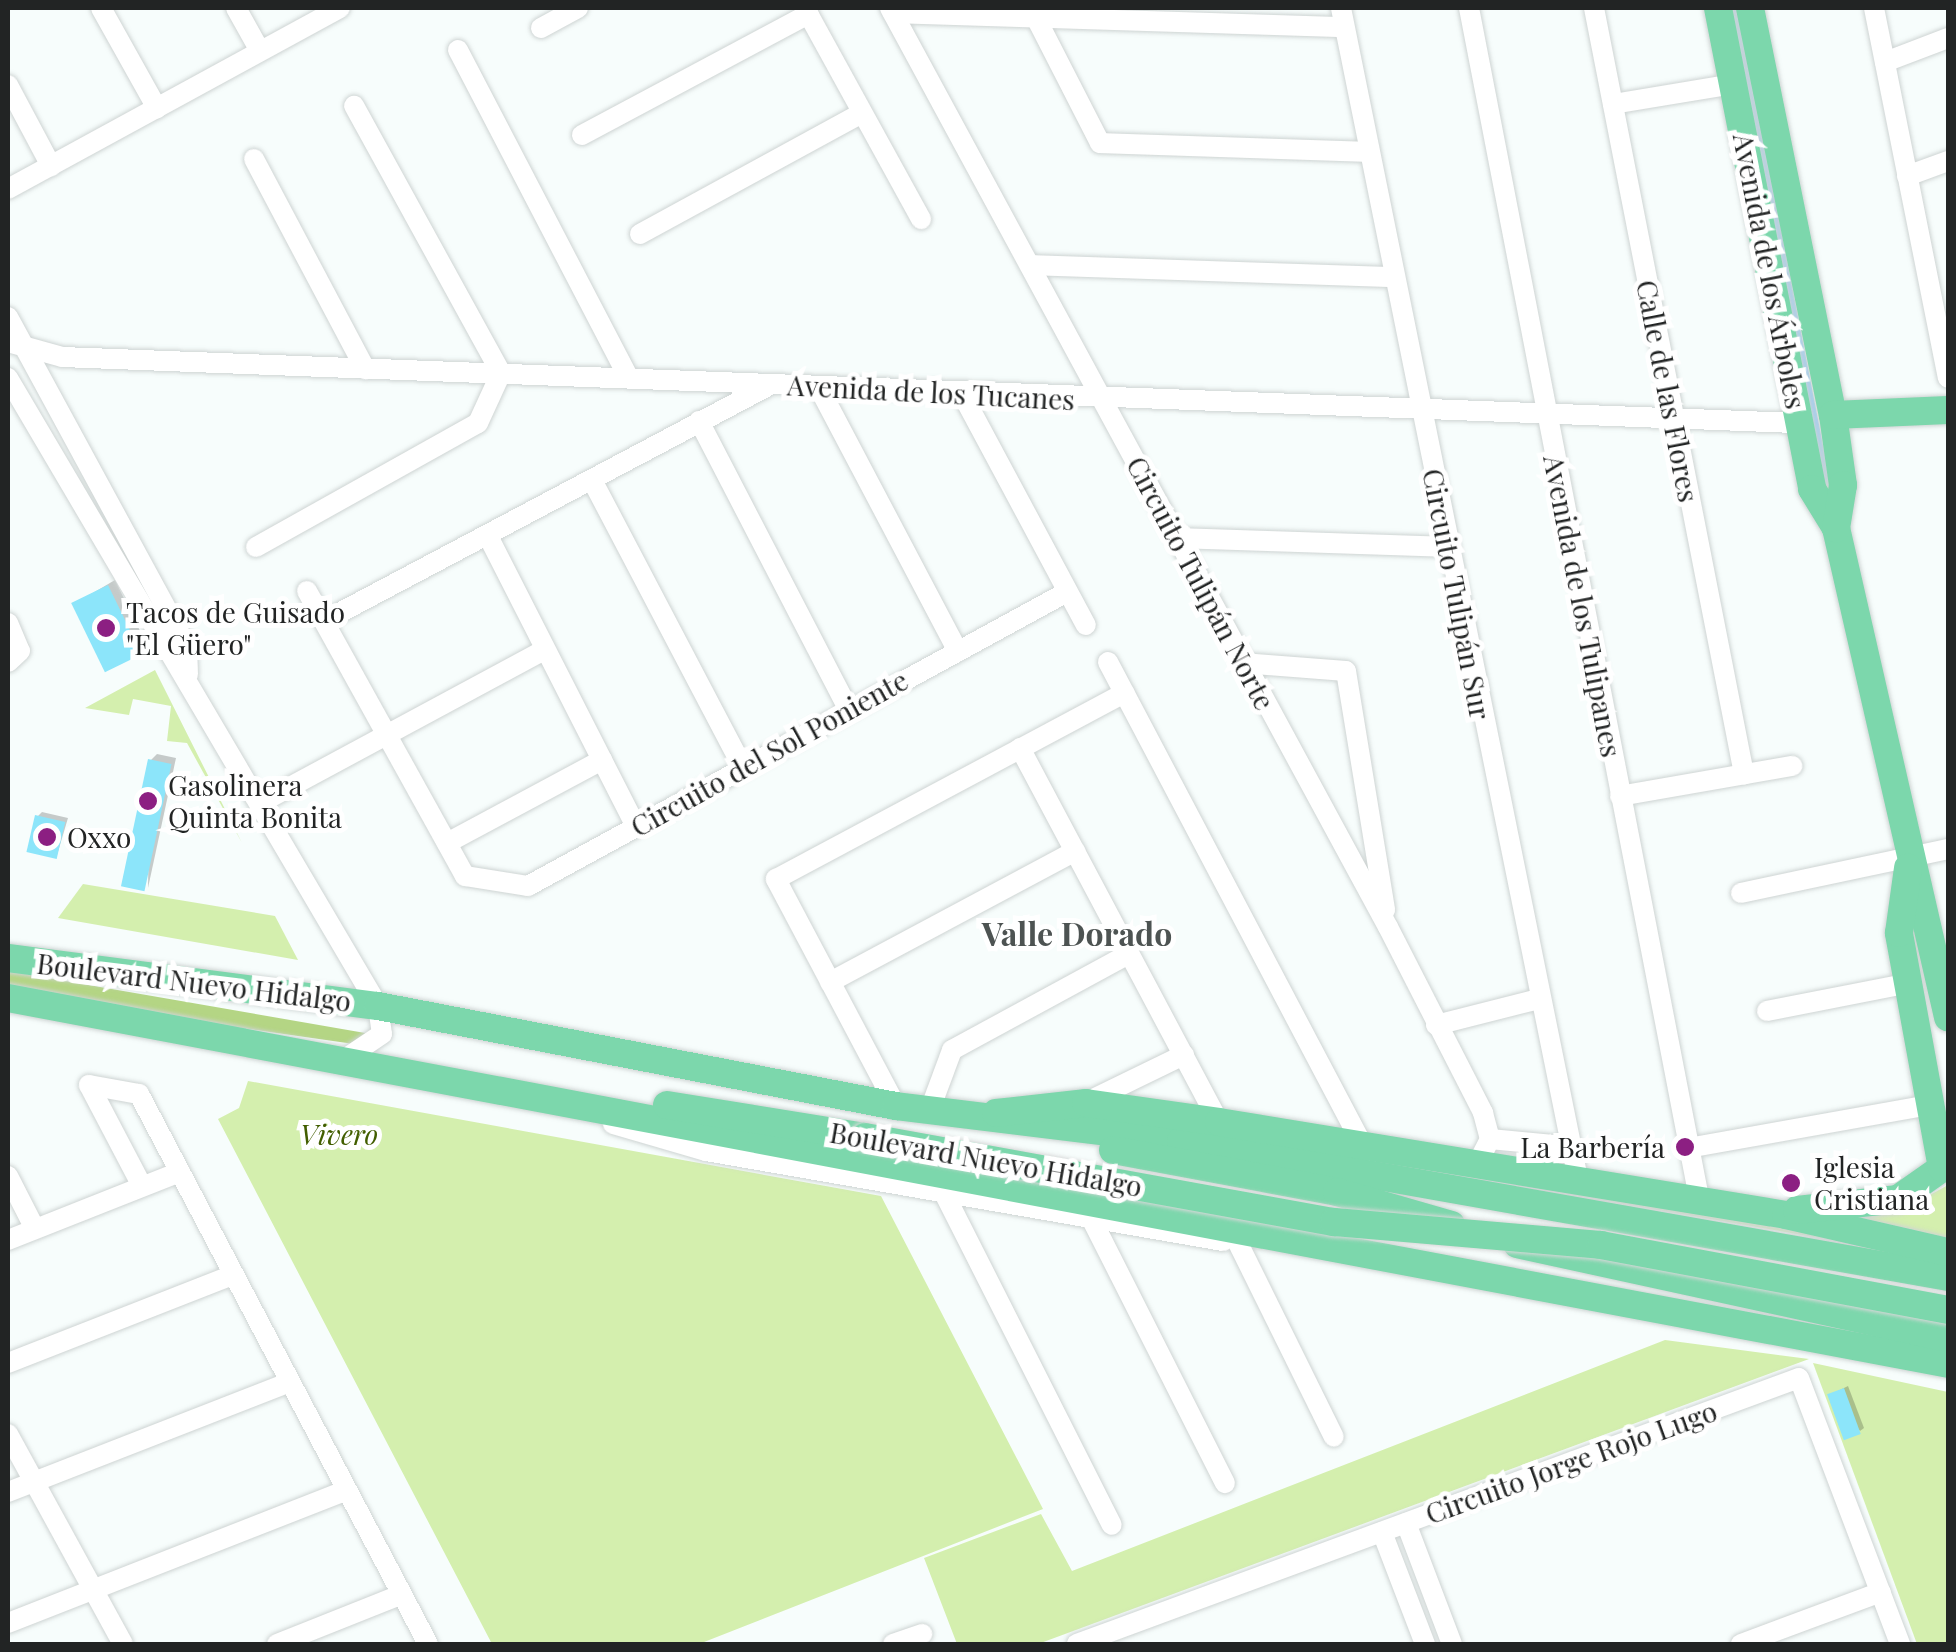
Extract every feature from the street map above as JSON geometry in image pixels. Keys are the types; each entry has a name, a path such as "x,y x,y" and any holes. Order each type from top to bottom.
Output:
{"main road":[{"name":"Avenida de los Árboles","path":"1718,8 1812,489 1836,528 1948,1017"},
{"name":"Avenida de los Árboles","path":"1750,8 1833,415 1844,485 1836,528"},
{"path":"1833,415 1948,410"},
{"path":"1786,1215 1898,1199 1924,1186 1944,1159 1899,933 1910,857"},
{"name":"Boulevard Nuevo Hidalgo","path":"8,958 378,1006 929,1112 1180,1141 1948,1277"},
{"name":"Boulevard Nuevo Hidalgo","path":"8,998 350,1056 487,1086 1397,1258 1947,1356"},
{"name":"Boulevard Nuevo Hidalgo","path":"487,1086 866,1137 1334,1222 1574,1241 1889,1294 1948,1310"},
{"path":"970,1118 1086,1102 1362,1144 1484,1151 1578,1179 1786,1215 1948,1252"},
{"name":"Boulevard Nuevo Hidalgo","path":"970,1118 1337,1192 1947,1356"},
{"path":"1889,1294 1948,1288"}],"street":[{"path":"102,8 157,108"},
{"path":"236,8 260,51"},
{"path":"8,189 340,8"},
{"path":"541,28 578,8"},
{"name":"Avenida de los Tulipanes","path":"1470,8 1700,1203"},
{"name":"Calle de las Flores","path":"1594,8 1744,774"},
{"path":"1874,8 1948,378"},
{"path":"892,10 1342,18"},
{"name":"Circuito Tulipán Norte","path":"892,10 1178,538 1242,664 1388,927 1436,1025 1484,1151"},
{"path":"582,134 807,11 921,219"},
{"path":"1033,12 1100,143 1369,152"},
{"name":"Circuito Tulipán Sur","path":"1342,18 1564,1146 1578,1179"},
{"path":"1885,62 1948,38"},
{"path":"458,50 628,376"},
{"path":"1614,104 1734,84"},
{"path":"8,85 51,166"},
{"path":"256,547 478,423 500,373 354,106"},
{"path":"640,234 862,113"},
{"path":"254,160 365,369"},
{"path":"1908,176 1948,161"},
{"path":"1030,266 1394,277"},
{"path":"8,317 15,343 34,366 187,646 188,674"},
{"name":"Avenida de los Tucanes","path":"15,343 62,357 628,376 1103,401 1674,424 1800,424"},
{"name":"Avenida de los Tucanes","path":"8,366 34,366 62,357"},
{"path":"8,378 163,653 188,674 378,1006 382,1034 350,1056"},
{"path":"324,622 489,538 773,383"},
{"path":"818,386 958,651"},
{"path":"962,394 1086,625"},
{"path":"699,421 848,707"},
{"path":"592,480 742,766"},
{"path":"489,538 636,827"},
{"path":"1178,538 1448,547"},
{"path":"307,591 447,844 602,760"},
{"name":"Circuito del Sol Poniente","path":"447,844 466,876 528,886 848,707 1067,592"},
{"path":"8,623 20,651 8,662"},
{"path":"262,802 544,650"},
{"path":"1108,662 1362,1144"},
{"path":"1242,664 1346,671 1388,927"},
{"path":"896,1106 776,879 1125,693"},
{"path":"1020,748 1219,1122"},
{"path":"1620,796 1792,766"},
{"path":"1741,893 1948,849"},
{"path":"830,982 1075,851"},
{"path":"929,1112 952,1050 1129,954"},
{"path":"1768,1010 1910,983"},
{"path":"1436,1025 1535,1000"},
{"path":"1086,1102 1184,1056"},
{"path":"142,1186 89,1084 139,1094 287,1383 428,1644"},
{"name":"Boulevard Nuevo Hidalgo","path":"487,1086 706,1151 1238,1243 1397,1258"},
{"path":"1688,1148 1934,1104"},
{"path":"1484,1151 1564,1146"},
{"path":"8,1240 180,1172"},
{"path":"8,1176 34,1227"},
{"path":"943,1192 1112,1525"},
{"path":"1091,1218 1224,1483"},
{"path":"1238,1243 1334,1437"},
{"path":"8,1363 232,1275"},
{"name":"Circuito Jorge Rojo Lugo","path":"1076,1644 1799,1378 1900,1644"},
{"path":"8,1492 287,1383"},
{"path":"8,1434 123,1644"},
{"path":"8,1624 345,1491"},
{"path":"1382,1532 1423,1640 1449,1636 1406,1522"},
{"path":"1741,1644 1881,1592"},
{"path":"277,1644 400,1596"},
{"path":"893,1644 922,1634"}],"green space":[{"path":"155,670 242,843 187,743 167,741 171,706 133,699 129,715 85,708"},
{"path":"83,884 275,916 298,960 58,918"},
{"path":"8,971 365,1033 361,1045 79,1005 8,992"},
{"name":"Vivero","path":"248,1081 881,1196 1043,1509 699,1644 492,1644 218,1119 239,1108"},
{"path":"1180,1127 1834,1234 1897,1254 1832,1240"},
{"path":"1948,1185 1948,1242 1826,1215 1897,1213"},
{"path":"1665,1340 1809,1359 1038,1644 957,1644 924,1558 1041,1514 1072,1571"},
{"path":"1813,1363 1948,1392 1948,1644 1917,1644"}],"building":[{"name":"Tacos de Guisado \"El Güero\"","path":"108,585 142,654 105,672 71,603"},
{"path":"148,759 171,764 144,891 121,886"},
{"name":"Oxxo","path":"35,815 65,822 57,859 26,852"},
{"path":"1844,1388 1861,1434 1844,1440 1827,1394"}],"waterway":[{"path":"1735,8 1830,495"}],"place":[{"name":"Tacos de Guisado \"El Güero\"","path":"106,628"},
{"name":"Gasolinera Quinta Bonita","path":"148,801"},
{"name":"Oxxo","path":"47,837"},
{"name":"La Barbería","path":"1685,1147"},
{"name":"Iglesia Cristiana","path":"1791,1183"}],"district":[{"name":"Valle Dorado","path":"1077,933"}]}
